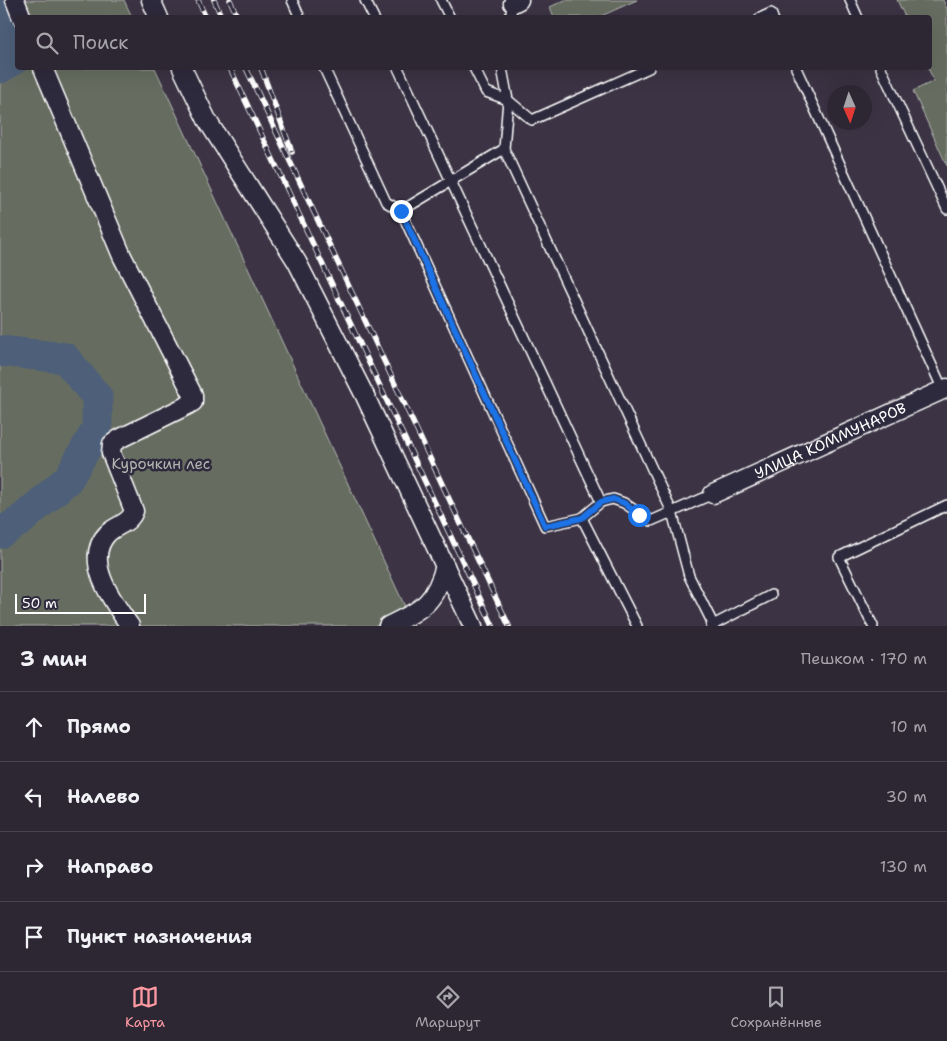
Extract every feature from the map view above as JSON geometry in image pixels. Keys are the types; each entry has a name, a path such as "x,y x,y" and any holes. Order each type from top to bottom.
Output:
{"street":[{"path":"15,0 21,15"},
{"path":"151,0 158,15"},
{"path":"44,70 122,256 193,395 193,402 112,444 111,453 134,511 131,519 109,533 102,542 99,569 108,591 130,626"},
{"path":"183,70 207,120 297,262 365,396 473,626"},
{"name":"УЛИЦА КОММУНАРОВ","path":"713,494 946,391"},
{"path":"388,626 421,610 431,601 439,587 445,566"}],"lane":[{"path":"292,0 299,15"},
{"path":"365,0 372,15"},
{"path":"441,0 448,15"},
{"path":"850,0 857,15"},
{"path":"325,70 386,202 401,211 545,526 582,518 601,502 613,499 624,503 651,521 713,494"},
{"path":"399,70 601,502"},
{"path":"475,70 486,92 508,100 532,120 644,70"},
{"path":"502,70 508,100 504,149 672,512 689,576 713,626 771,595"},
{"path":"797,70 946,391"},
{"path":"883,70 947,209"},
{"path":"401,211 504,149"},
{"path":"873,626 839,557 947,505"},
{"path":"582,518 637,626"}],"green space":[{"name":"Курочкин лес","path":"0,0 124,0 131,15 15,15 15,70 156,70 414,626 0,626"},
{"path":"565,0 637,0 603,15 553,15 550,7"},
{"path":"897,0 943,0 947,9 947,166 913,91 934,81 929,70 932,70 932,15 904,15"}],"waterway":[{"path":"0,13 15,55"},
{"path":"0,68 15,59"},
{"path":"0,351 65,358 97,397 97,429 68,479 20,521 0,533"}],"railway":[{"path":"198,0 205,15"},
{"path":"214,0 221,15"},
{"path":"230,0 237,15"},
{"path":"231,70 493,626"},
{"path":"247,70 509,626"},
{"path":"262,70 292,152"}],"route":[{"path":"401,211 545,526 582,518 601,502 613,499 624,503 639,515"}]}
